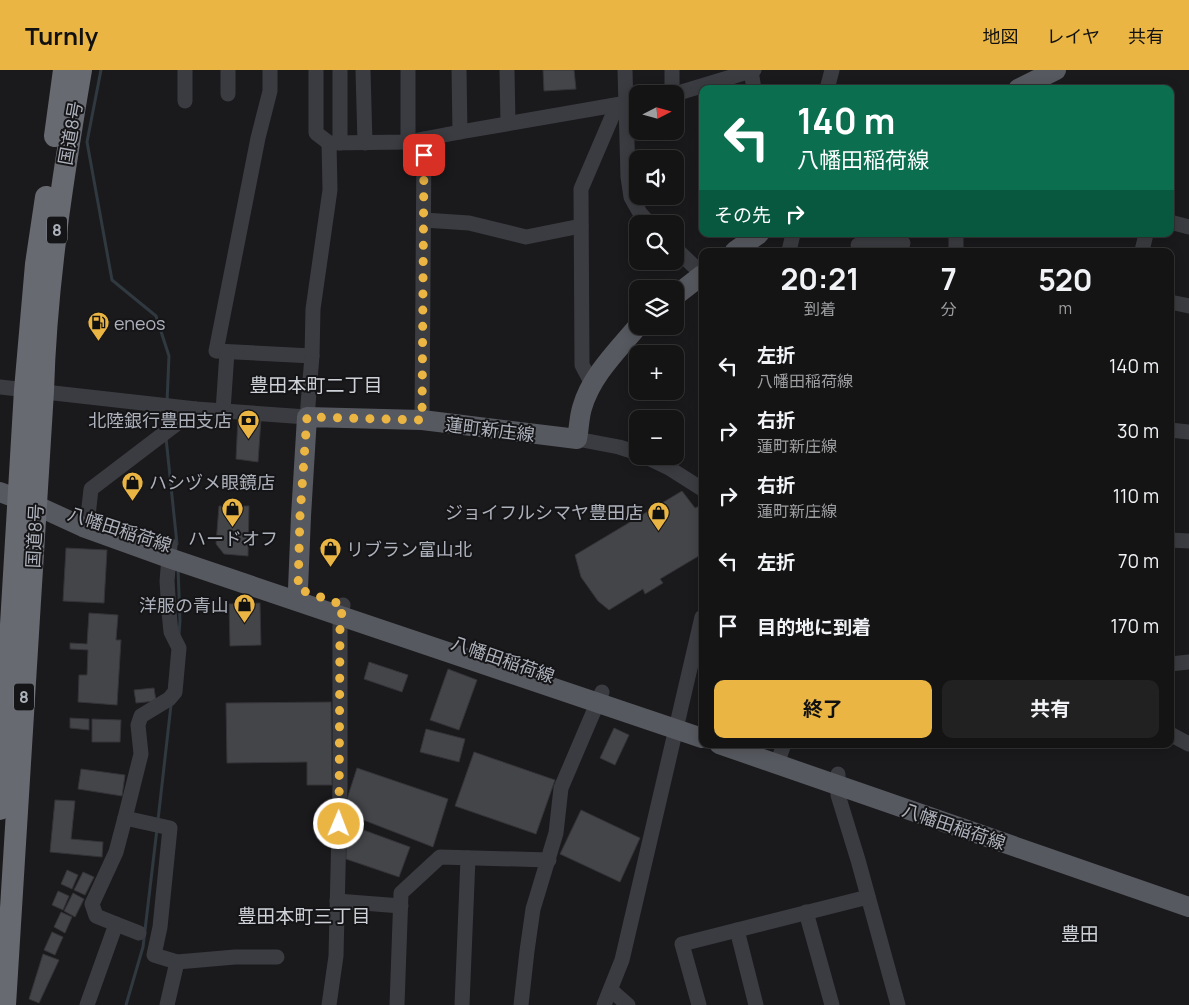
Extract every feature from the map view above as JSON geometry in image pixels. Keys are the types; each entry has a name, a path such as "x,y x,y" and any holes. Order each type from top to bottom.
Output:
{"highway":[{"name":"国道8号","path":"34,390 36,264 64,70"},
{"name":"国道8号","path":"0,809 2,741 18,498 34,390 44,350 64,169 81,70"},
{"name":"国道8号","path":"5,1004 18,498"}],"main road":[{"path":"1026,85 1056,70"},
{"path":"739,248 755,237"},
{"path":"684,289 699,276"},
{"path":"577,439 582,409 592,384 597,375 630,335"},
{"path":"297,595 307,417"},
{"name":"蓮町新庄線","path":"307,417 422,420 577,439"},
{"name":"八幡田稲荷線","path":"18,498 88,516 169,552"},
{"name":"八幡田稲荷線","path":"18,498 83,527 169,552 676,723 699,726"},
{"name":"八幡田稲荷線","path":"676,723 699,736"},
{"name":"八幡田稲荷線","path":"744,748 781,754"},
{"name":"八幡田稲荷線","path":"763,748 781,754 838,780 1189,907"},
{"name":"八幡田稲荷線","path":"838,780 1189,894"}],"street":[{"path":"185,70 185,101"},
{"path":"228,70 228,94"},
{"path":"270,70 270,91 258,138 216,351 312,356"},
{"path":"316,70 316,133 335,143 408,142 627,103"},
{"path":"0,387 196,409 307,417 312,356 313,309 330,190 340,70"},
{"path":"364,70 365,142"},
{"path":"408,70 408,142"},
{"path":"458,70 460,132"},
{"path":"507,70 508,123"},
{"path":"625,70 628,178 631,197 642,215"},
{"path":"672,70 673,85"},
{"path":"684,90 722,74 752,70 754,85"},
{"path":"828,85 832,70"},
{"path":"592,384 582,365 581,189 627,103"},
{"path":"422,420 424,139"},
{"path":"424,220 469,223 526,237 581,226"},
{"path":"1174,223 1189,227"},
{"path":"858,243 902,243"},
{"path":"684,257 699,271"},
{"path":"1174,303 1189,306"},
{"path":"223,411 227,352"},
{"path":"88,516 91,489 196,409"},
{"path":"1174,430 1189,432"},
{"path":"577,439 629,450"},
{"path":"663,465 699,487"},
{"path":"1174,540 1189,541"},
{"path":"139,933 96,916 92,904 116,852 125,818 141,754 138,725 141,716 169,699 175,692 180,648 171,632 167,581 169,552"},
{"path":"329,1005 336,956 338,901 342,610"},
{"path":"604,1005 622,960 637,901 676,723 699,629"},
{"path":"1174,664 1189,662"},
{"path":"521,1005 526,951 533,909 556,833 561,788 600,698"},
{"path":"1174,736 1189,744"},
{"path":"838,780 898,1005"},
{"path":"125,818 170,828 160,927 154,955 177,962 235,957 277,957"},
{"path":"397,1005 401,893 440,857 549,860"},
{"path":"462,1005 468,858"},
{"path":"699,1005 682,944 868,897"},
{"path":"338,901 401,906"},
{"path":"806,912 832,1005"},
{"path":"87,1005 116,924"},
{"path":"737,930 756,1005"},
{"path":"167,1005 177,962"},
{"path":"611,990 628,1005"}],"building":[{"path":"543,70 574,70 576,89 544,91"},
{"name":"北陸銀行豊田支店","path":"238,417 261,419 258,462 236,459"},
{"name":"ジョイフルシマヤ豊田店","path":"682,491 695,508 699,506 699,556 660,579 663,583 645,594 643,589 609,610 598,601 581,577 575,555"},
{"path":"219,506 249,506 248,556 224,554 216,544"},
{"path":"66,548 107,550 104,603 63,601"},
{"name":"洋服の青山","path":"260,603 261,645 230,646 229,604"},
{"path":"89,613 118,615 116,640 121,640 117,705 78,702 79,675 87,675 88,650 70,649 70,643 87,644"},
{"path":"369,662 408,675 402,692 364,679"},
{"path":"448,669 477,680 459,730 430,720"},
{"path":"154,688 156,701 136,703 134,690"},
{"path":"331,702 332,785 307,785 307,762 227,763 226,703"},
{"path":"70,718 89,719 89,730 70,728"},
{"path":"92,719 121,720 120,742 92,742"},
{"path":"614,728 629,735 615,765 600,758"},
{"path":"426,729 465,739 459,762 420,752"},
{"path":"474,752 555,780 536,834 455,806"},
{"path":"357,768 448,799 433,847 348,814 347,799"},
{"path":"81,769 125,775 122,796 78,789"},
{"path":"55,800 75,801 71,839 103,842 102,857 50,852"},
{"path":"581,810 640,838 620,882 560,854"},
{"path":"347,824 410,847 399,877 346,859"},
{"path":"67,870 78,875 72,889 61,884"},
{"path":"83,872 94,877 85,895 74,890"},
{"path":"58,891 69,896 63,910 52,905"},
{"path":"73,893 84,899 75,917 64,911"},
{"path":"61,912 72,917 65,933 54,927"},
{"path":"52,932 63,937 55,955 44,950"},
{"path":"43,954 59,960 39,1003 29,999"}],"waterway":[{"path":"101,70 87,142 112,280 156,316 169,356 167,402"},
{"path":"166,425 167,411"},
{"path":"166,438 177,544"},
{"path":"178,568 179,634"},
{"path":"158,820 171,705"},
{"path":"126,1005 143,947 157,829"}],"place":[{"name":"eneos","path":"98,342"},
{"name":"北陸銀行豊田支店","path":"248,439"},
{"name":"ハシヅメ眼鏡店","path":"133,501"},
{"name":"ハードオフ","path":"233,527"},
{"name":"ジョイフルシマヤ豊田店","path":"659,531"},
{"name":"リブラン富山北","path":"330,568"},
{"name":"洋服の青山","path":"245,624"}],"district":[{"name":"豊田本町二丁目","path":"316,385"},
{"name":"豊田本町三丁目","path":"304,916"},
{"name":"豊田","path":"1080,934"}],"route":[{"path":"339,824 340,615 343,605 298,589 300,516 307,417 422,420 424,155"}]}
